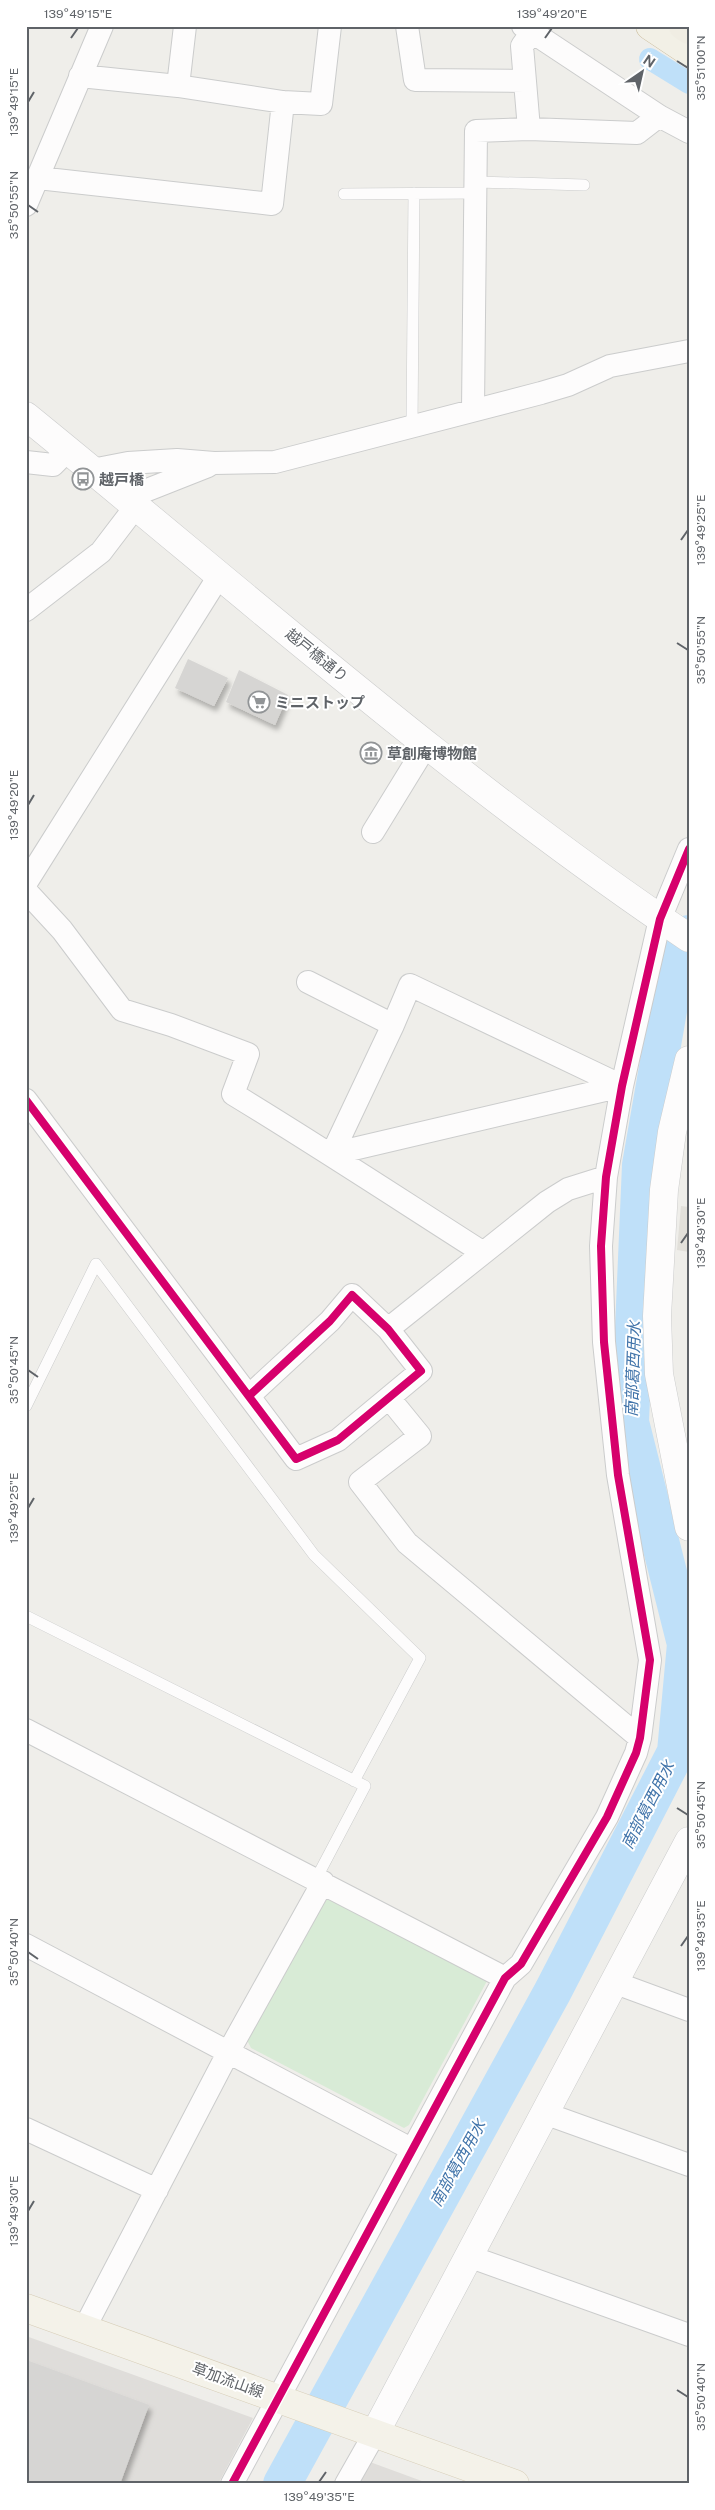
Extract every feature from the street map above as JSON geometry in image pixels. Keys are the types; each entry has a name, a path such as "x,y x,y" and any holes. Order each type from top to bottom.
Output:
{"highway":[{"path":"650,26 689,52"},
{"path":"683,26 689,30"}],"main road":[{"name":"草加流山線","path":"26,2308 515,2484"}],"street":[{"path":"26,205 102,26"},
{"path":"178,86 185,26"},
{"path":"80,76 178,86 282,102 321,104 330,26"},
{"path":"407,26 415,80 524,81"},
{"path":"529,129 522,46 527,29 659,116 689,132"},
{"path":"38,178 272,204 282,102"},
{"path":"473,409 477,188 476,130 529,129 637,133 659,116"},
{"path":"92,470 128,463 177,460 214,463 275,462 473,409 541,394 568,385 610,366 689,351"},
{"name":"越戸橋通り","path":"26,416 219,576 553,844 672,927"},
{"path":"26,462 53,465 68,450"},
{"path":"26,610 102,552 132,502 214,463"},
{"path":"26,883 219,576"},
{"path":"373,832 427,744"},
{"path":"232,2484 285,2401 411,2149 506,1978 521,1964 607,1818 636,1753 640,1738 650,1660 618,1475 604,1342 601,1246 606,1178 622,1086 672,927 689,849"},
{"path":"26,892 81,952 122,1010 248,1054 233,1094 332,1154 353,1171 482,1252"},
{"path":"308,982 393,1026"},
{"path":"332,1154 393,1026 410,985 622,1086"},
{"path":"689,1060 672,1132 664,1190 657,1316 659,1374 689,1527"},
{"path":"332,1154 622,1086"},
{"path":"26,1100 250,1395 296,1459 338,1440 422,1371 388,1330 352,1294 330,1321 250,1395"},
{"path":"388,1330 482,1252 554,1198 568,1189 606,1178"},
{"path":"389,1398 420,1436 360,1482 406,1543 640,1738"},
{"path":"26,1730 506,1978"},
{"path":"346,2484 369,2431 468,2256 689,1841"},
{"path":"84,2328 320,1881"},
{"path":"26,1945 411,2149"},
{"path":"613,1982 689,2010"},
{"path":"544,2113 689,2165"},
{"path":"26,2129 157,2190"},
{"path":"468,2256 689,2335"}],"lane":[{"path":"344,194 414,193 477,188 584,185"},
{"path":"412,426 414,193"},
{"path":"26,1406 96,1264 314,1555 420,1658 354,1781"},
{"path":"26,1616 365,1786 320,1881"}],"shaded area":[{"path":"681,1206 689,1207 689,1252 677,1250"},
{"path":"26,2336 253,2418 218,2484 26,2484"},
{"path":"370,2462 430,2484 359,2484"}],"green space":[{"path":"327,1891 484,1975 487,1981 409,2125 404,2128 251,2048 246,2038"}],"building":[{"path":"188,659 228,678 214,706 175,688"},
{"path":"239,670 288,695 275,725 226,702"},
{"path":"26,2360 149,2405 120,2484 26,2484"}],"waterway":[{"path":"650,59 689,83"},
{"name":"南部葛西用水","path":"282,2484 553,1991 676,1752 686,1644 630,1422 641,1165 677,959 689,934"}],"cycle path":[{"path":"232,2484 505,1978 521,1964 607,1817 636,1753 640,1738 650,1660 618,1475 604,1342 601,1246 606,1177 622,1086 660,919 689,849"},
{"path":"26,1100 296,1459 338,1440 421,1371 388,1329 352,1295 330,1321 250,1395"}],"place":[{"name":"越戸橋","path":"83,479"},
{"name":"ミニストップ","path":"259,702"},
{"name":"草創庵博物館","path":"371,753"}]}
